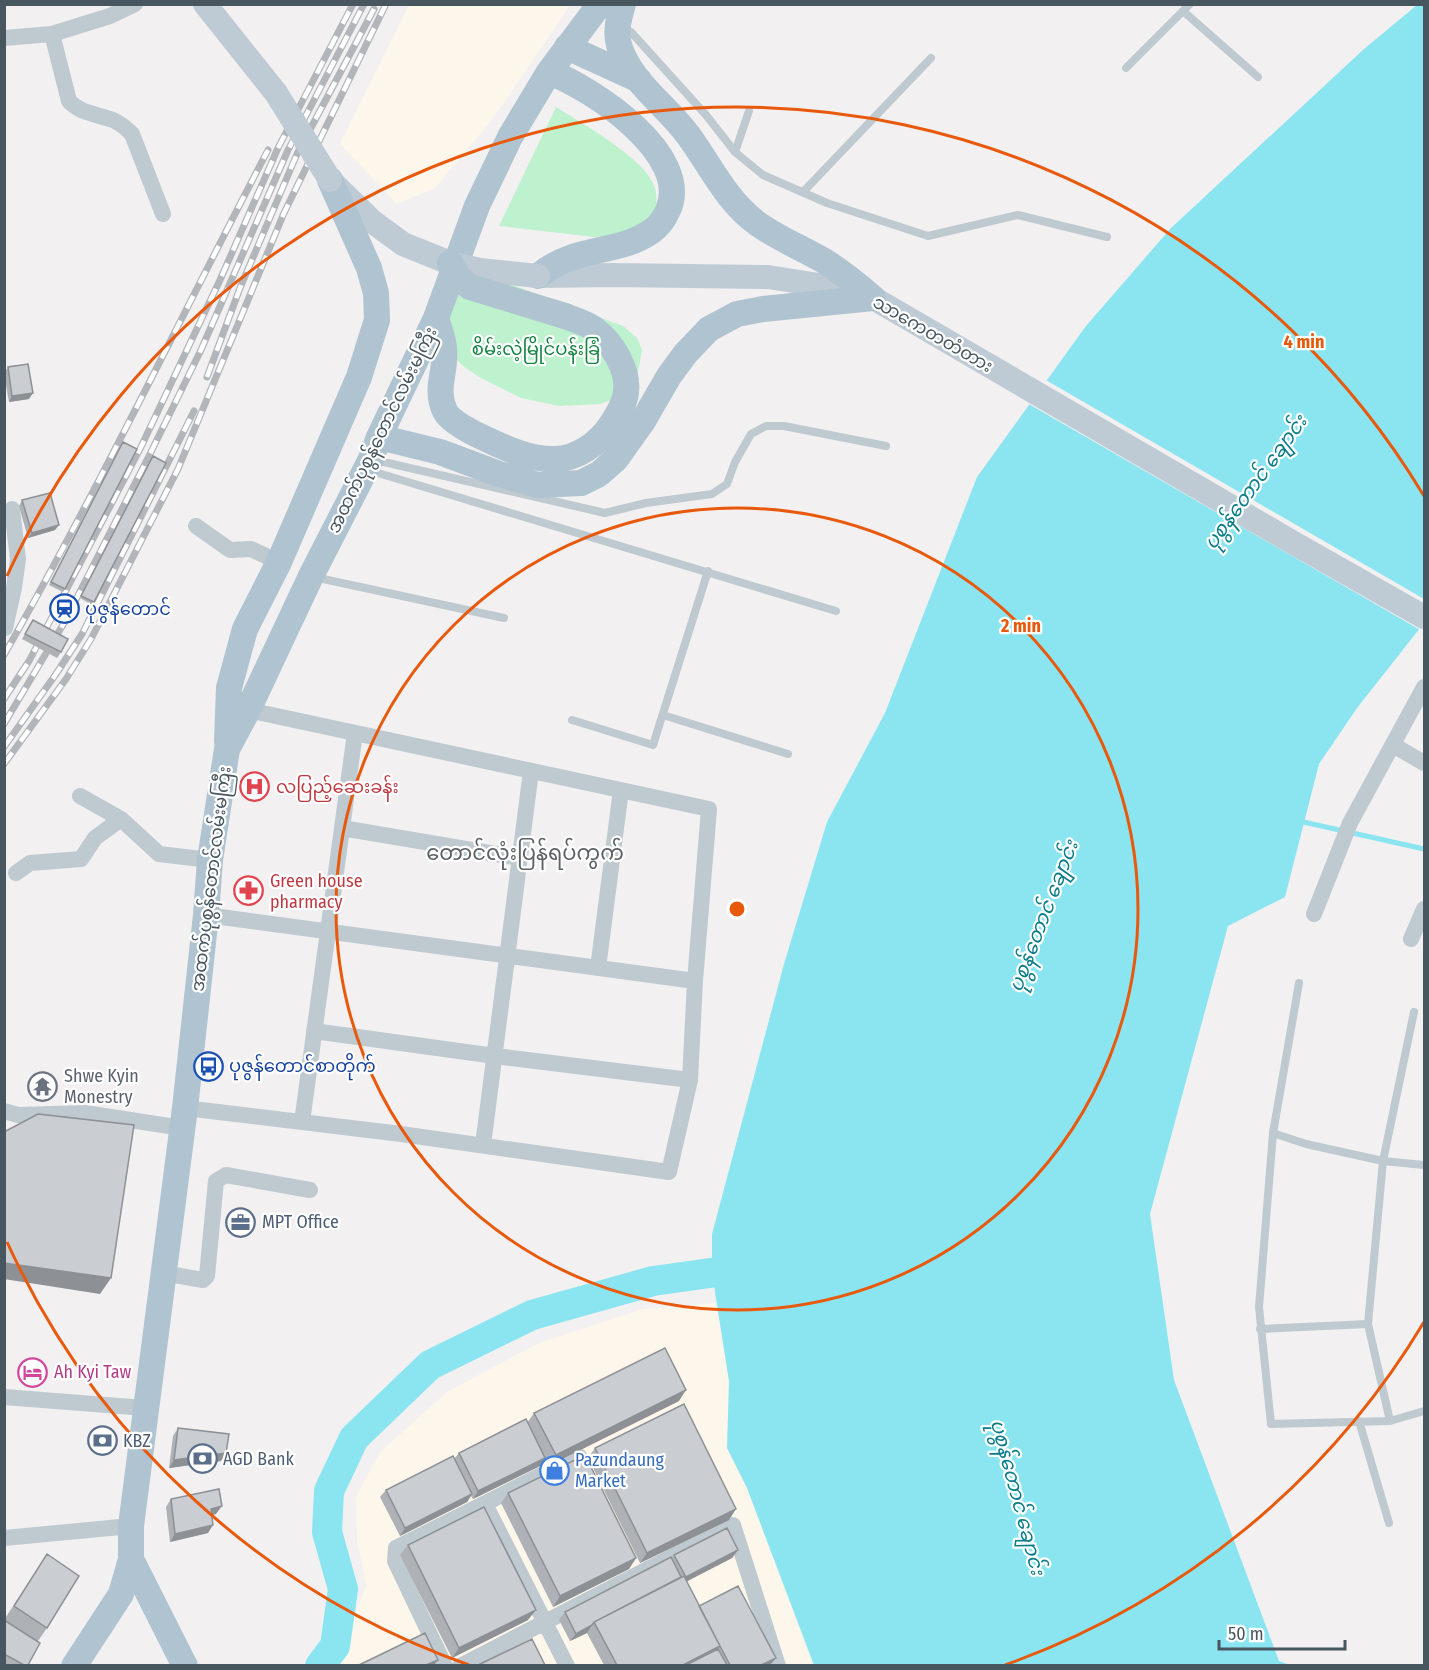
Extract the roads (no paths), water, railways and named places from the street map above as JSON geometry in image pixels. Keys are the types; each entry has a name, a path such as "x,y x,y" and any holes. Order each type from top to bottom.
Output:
{"main road":[{"name":"သာကေတတံတား","path":"205,4 276,93 330,180 373,222 403,244 450,264 480,270 538,276 768,277 819,285 873,298 1425,617"},
{"name":"အထက်ပုစွန်တောင်လမ်းမကြီး","path":"185,1665 130,1559 131,1526 184,1118 210,860 226,749 248,710 436,318 477,206 510,137 549,72 600,4"},
{"path":"620,14 617,36 619,47 639,81 688,135 728,197 758,224 825,262 873,298"},
{"path":"567,47 639,81"},
{"path":"538,276 571,257 622,247 645,236 655,229 668,212 672,201 672,183 649,140 630,121 603,101 568,79 549,72"},
{"path":"226,749 229,688 245,629 279,562 359,377 377,320 376,293 369,268 330,180"},
{"path":"436,318 445,349 444,369 439,388 446,413 470,432 525,455 555,459 574,456 605,434 621,408 626,392 625,376 616,355 594,329 565,316 470,287 458,277 450,264"},
{"path":"372,455 440,452 499,474 538,485 581,483 599,474 616,459 648,414 669,376 686,353 709,329 737,314 763,309 873,298"},
{"path":"74,1665 121,1594 130,1559"}],"street":[{"path":"4,38 52,34 110,16 135,4"},
{"path":"52,34 69,101 85,112 113,120 132,134 163,214"},
{"path":"4,628 14,588 18,559 12,509"},
{"path":"196,526 230,550 251,549 279,562"},
{"path":"1314,914 1350,823 1425,687"},
{"path":"4,1111 18,1115 85,1113 302,1122 669,1172 690,1080 695,981 709,809 248,710"},
{"path":"302,1122 355,733"},
{"path":"1393,745 1425,763"},
{"path":"483,1145 531,771"},
{"path":"598,968 621,790"},
{"path":"80,796 122,819 159,854 210,860"},
{"path":"16,873 30,863 81,859 95,838 122,819"},
{"path":"342,828 520,858"},
{"path":"1411,939 1425,909"},
{"path":"206,915 695,981"},
{"path":"314,1031 690,1080"},
{"path":"163,1273 203,1280 207,1276 216,1181 226,1175 310,1190"},
{"path":"4,1397 145,1408"},
{"path":"445,1665 395,1561 396,1548 579,1456"},
{"path":"485,1504 567,1665"},
{"path":"460,1665 733,1525 778,1665"},
{"path":"4,1538 131,1526"}],"lane":[{"path":"1126,68 1187,8 1258,77"},
{"path":"620,14 631,32 682,88 735,152 763,175 828,203 928,236 1018,215 1107,237"},
{"path":"803,192 931,58"},
{"path":"735,152 748,111"},
{"path":"372,455 605,513 646,503 712,494 727,484 735,462 752,434 766,426 784,426 886,446"},
{"path":"372,455 708,572 836,611"},
{"path":"572,720 653,745 708,572"},
{"path":"311,576 504,618"},
{"path":"663,715 788,754"},
{"path":"1299,983 1273,1133 1259,1307 1271,1424 1390,1421 1425,1411"},
{"path":"1390,1421 1368,1324 1383,1161 1414,1012"},
{"path":"1273,1133 1306,1144 1383,1161 1425,1165"},
{"path":"1260,1329 1368,1324"},
{"path":"1359,1421 1389,1523"}],"water":[{"name":"ပုစွန်တောင် ချောင်း","path":"1417,5 1424,5 1424,623 1357,708 1319,764 1285,897 1228,926 1150,1214 1174,1380 1279,1661 1290,1665 814,1665 747,1488 727,1448 729,1381 712,1273 712,1234 784,964 827,822 885,713 977,477 1086,326 1171,228 1364,49"}],"waterway":[{"path":"1299,821 1424,849"},
{"path":"320,1666 335,1646 343,1589 327,1532 329,1491 354,1438 430,1365 532,1315 653,1281 753,1267"}],"railway":[{"path":"4,699 29,661 140,449 220,280 278,148 353,4"},
{"path":"4,724 64,623 150,454 201,350 288,150 364,4"},
{"path":"4,764 66,679 91,639 178,469 284,213 386,4"},
{"path":"207,377 240,288 297,154 374,9"},
{"path":"4,655 106,467 268,150"},
{"path":"4,747 82,634 194,411"}],"place":[{"name":"ပုဇွန်တောင်","path":"64,609"},
{"name":"လပြည့်ဆေးခန်း","path":"255,787"},
{"name":"Green house pharmacy","path":"249,891"},
{"name":"ပုဇွန်တောင်စာတိုက်","path":"208,1066"},
{"name":"Shwe Kyin Monestry","path":"43,1086"},
{"name":"MPT Office","path":"241,1222"},
{"name":"Ah Kyi Taw","path":"33,1372"},
{"name":"KBZ","path":"102,1441"},
{"name":"AGD Bank","path":"202,1459"},
{"name":"Pazundaung Market","path":"554,1470"}],"district":[{"name":"တောင်လုံးပြန်ရပ်ကွက်","path":"525,853"}],"park label":[{"name":"စိမ်းလဲ့မြိုင်ပန်းခြံ","path":"536,349"}]}
